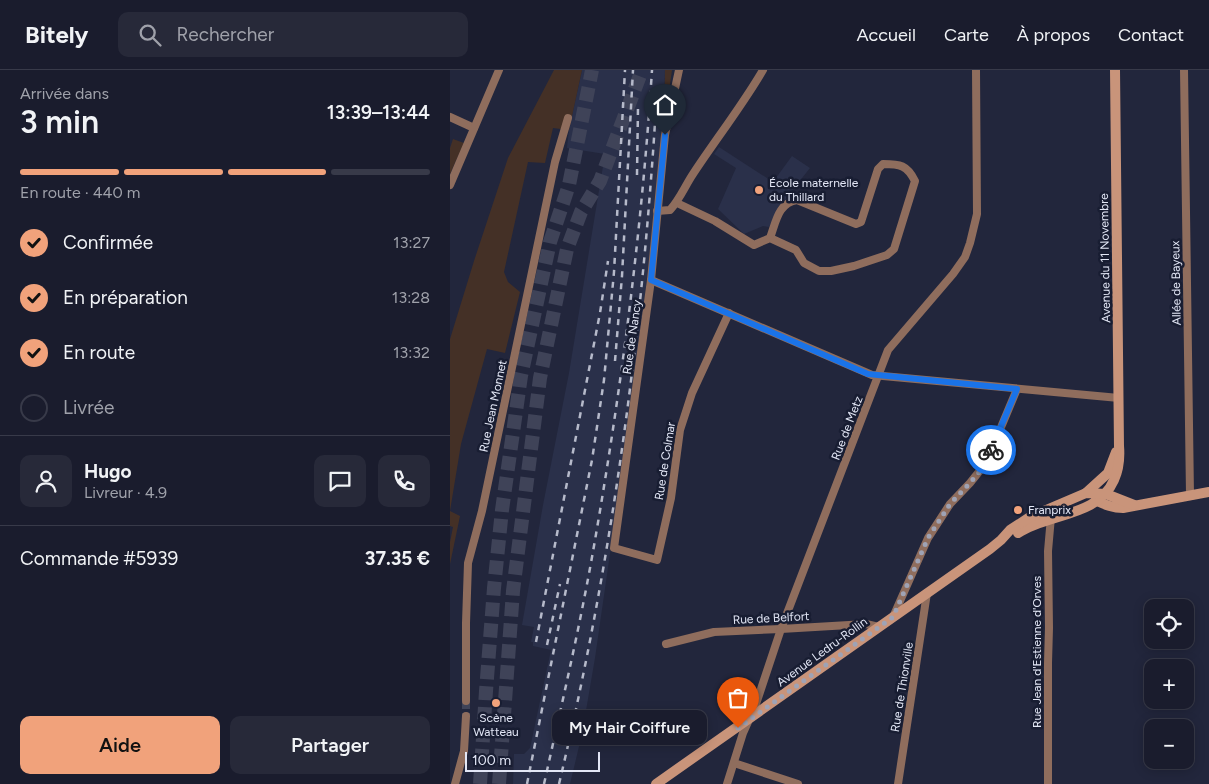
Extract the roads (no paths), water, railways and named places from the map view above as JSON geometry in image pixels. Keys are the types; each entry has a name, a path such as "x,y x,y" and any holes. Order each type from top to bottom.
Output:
{"street":[{"path":"450,185 499,70"},
{"name":"Rue de Nancy","path":"657,560 614,548 651,280 665,135 679,70"},
{"path":"657,211 670,210 677,203 691,176 763,70"},
{"name":"Rue de Metz","path":"726,784 781,629 888,350 953,274 965,257 970,243 977,214 976,70"},
{"name":"Avenue du 11 Novembre","path":"1097,497 1117,473 1120,456 1115,70"},
{"name":"Allée de Bayeux","path":"1184,70 1190,496"},
{"path":"450,117 474,128"},
{"name":"Rue Jean Monnet","path":"466,701 468,564 482,511 555,162 568,118"},
{"path":"677,203 715,221 754,245 770,238 782,207 788,202 797,200 856,224 861,222 878,169 883,164 896,164 909,170 915,181 894,249 886,255 854,266 831,271 820,271 804,263 796,250 770,238"},
{"path":"651,280 868,374 1119,398"},
{"name":"Rue de Colmar","path":"657,560 671,498 680,430 692,393 729,313"},
{"path":"893,617 928,538 950,504 986,464 1017,389"},
{"name":"Avenue du 11 Novembre","path":"1097,497 1119,446"},
{"path":"1097,497 1134,505 1209,492"},
{"name":"Avenue Ledru-Rollin","path":"656,784 927,594 1001,540 1010,530 1030,517 1073,499 1097,497"},
{"name":"Avenue Ledru-Rollin","path":"1001,540 1015,535 1028,526 1078,510 1097,497"},
{"name":"Avenue Ledru-Rollin","path":"1050,520 1052,513 1068,505 1073,499"},
{"name":"Rue Jean d'Estienne d'Orves","path":"1048,784 1050,520"},
{"name":"Rue de Thionville","path":"898,784 927,594"},
{"name":"Rue de Belfort","path":"666,644 714,632 866,624 879,627"},
{"path":"455,784 464,751 466,716"},
{"path":"734,763 798,784"}],"tunnel":[{"path":"480,784 494,588 502,510 521,376 550,242 569,185 592,70"},
{"path":"499,784 513,591 540,378 567,249 581,212 600,181 642,70"},
{"path":"466,701 466,716"}],"railway":[{"path":"527,784 592,460 604,380 614,272 625,70"},
{"path":"615,361 622,276 633,70"},
{"path":"544,784 584,601 614,423 637,247 652,70"},
{"path":"637,175 638,107"},
{"path":"559,784 595,617 622,448 642,278 656,107"},
{"path":"536,642 600,313 608,261"},
{"path":"547,645 560,584"}],"place":[{"name":"École maternelle du Thillard","path":"759,190"},
{"name":"Franprix","path":"1018,510"},
{"name":"Scène Watteau","path":"496,703"},
{"name":"My Hair Coiffure","path":"738,728"}]}
